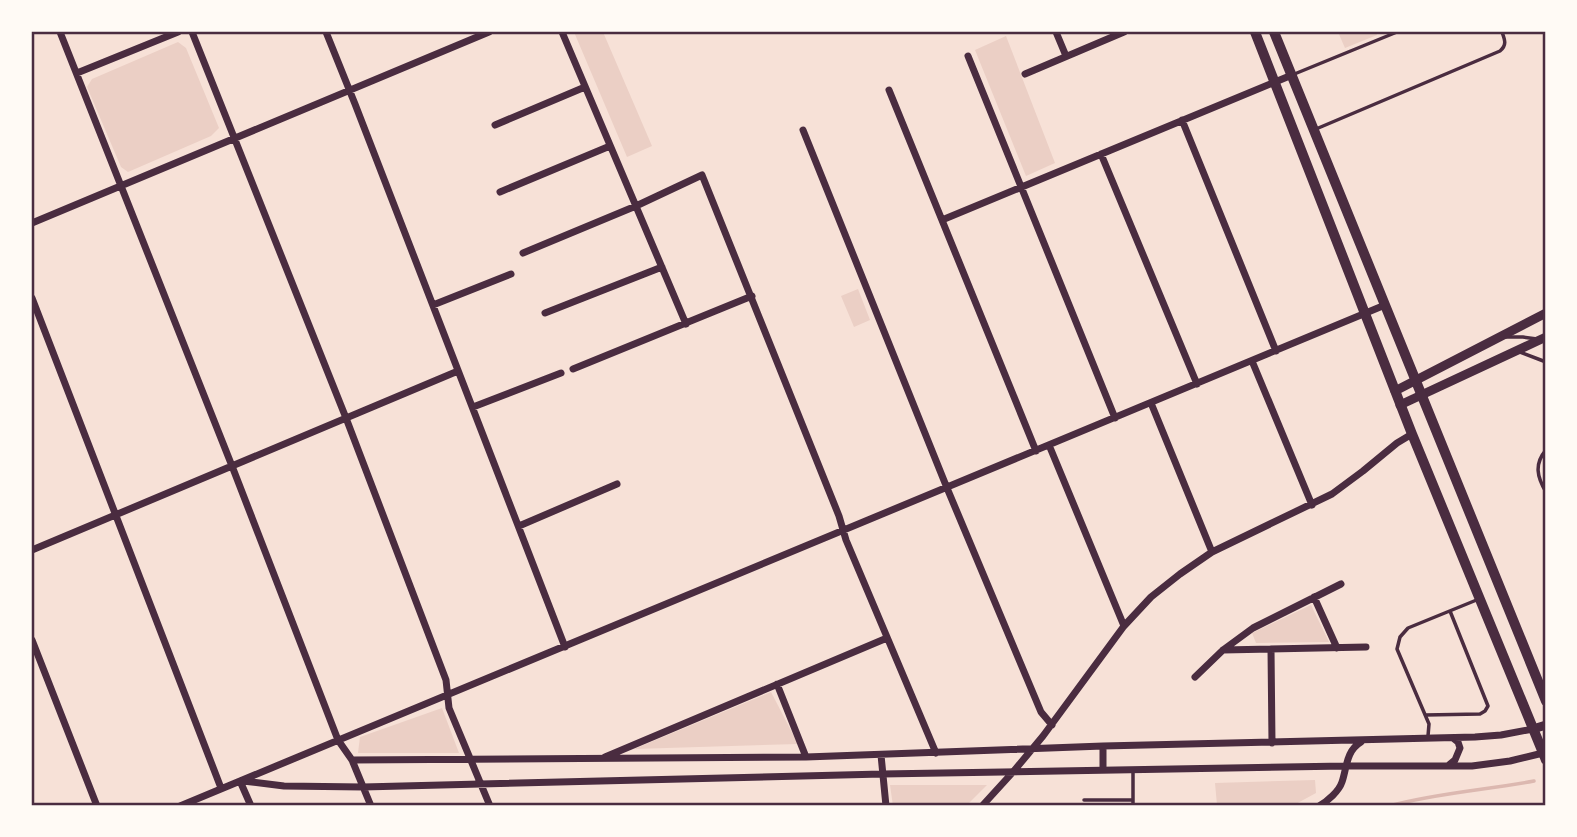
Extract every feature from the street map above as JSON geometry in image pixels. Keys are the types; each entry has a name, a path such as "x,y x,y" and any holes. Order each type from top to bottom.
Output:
{"main road":[{"path":"1255,32 1400,405 1544,755"},
{"path":"1274,32 1545,701"}],"street":[{"path":"60,32 338,740 352,760 371,806"},
{"path":"77,73 178,32"},
{"path":"192,32 346,418 446,680 449,708 490,806"},
{"path":"326,32 565,647"},
{"path":"32,223 489,32"},
{"path":"562,32 685,324"},
{"path":"1056,32 1066,56"},
{"path":"1025,74 1124,32"},
{"path":"968,56 1115,418"},
{"path":"942,219 1292,75"},
{"path":"495,125 586,87"},
{"path":"890,90 1036,451"},
{"path":"1182,120 1276,351"},
{"path":"803,130 947,488 1041,712 1052,725"},
{"path":"500,192 611,146"},
{"path":"1101,154 1197,384"},
{"path":"523,253 702,175 887,638 936,753"},
{"path":"545,313 662,267"},
{"path":"433,305 511,274"},
{"path":"573,369 752,296"},
{"path":"32,298 221,789"},
{"path":"180,806 1385,305"},
{"path":"1395,391 1545,313"},
{"path":"1400,405 1544,340"},
{"path":"1252,361 1312,505"},
{"path":"32,550 458,371"},
{"path":"472,407 561,373"},
{"path":"1152,403 1212,552"},
{"path":"982,806 1052,725 1124,626 1151,597 1212,552 1312,505 1346,485 1396,443 1412,434"},
{"path":"1049,445 1124,626"},
{"path":"519,526 617,484"},
{"path":"1195,677 1223,650 1253,628 1341,584"},
{"path":"1314,597 1337,648"},
{"path":"601,759 887,638"},
{"path":"32,640 97,806"},
{"path":"1223,650 1366,647"},
{"path":"1271,649 1272,743"},
{"path":"777,684 806,757"},
{"path":"352,760 806,757 1033,748 1364,741 1501,736 1545,725"},
{"path":"1449,765 1455,760 1460,748 1453,737"},
{"path":"1319,806 1342,784 1345,766 1353,749 1364,741"},
{"path":"1103,746 1103,771"},
{"path":"881,755 886,806"},
{"path":"240,781 284,786 363,787 883,774 1491,764 1544,755"},
{"path":"240,781 251,806"}],"lane":[{"path":"1292,75 1397,32"},
{"path":"1314,130 1500,51 1506,41 1502,32"},
{"path":"1497,338 1524,337 1544,340"},
{"path":"1518,351 1545,362"},
{"path":"1545,450 1539,458 1537,470 1545,492"},
{"path":"1428,738 1429,724 1397,649 1400,637 1408,628 1479,598"},
{"path":"1425,715 1480,714 1488,706 1450,611"},
{"path":"1084,800 1133,803 1133,770"}],"shaded area":[{"path":"574,32 603,32 652,146 627,157"},
{"path":"1338,32 1376,32 1377,35 1345,48"},
{"path":"1006,36 1055,163 1026,176 975,50"},
{"path":"178,42 186,48 219,128 211,136 128,172 121,167 87,87 92,79"},
{"path":"858,289 870,320 854,327 841,296"},
{"path":"1311,605 1329,642 1256,643 1252,633"},
{"path":"771,692 798,744 634,749"},
{"path":"442,708 459,753 358,753 360,737"},
{"path":"1315,780 1316,793 1294,805 1217,805 1215,783"},
{"path":"890,785 987,785 967,805 893,806"}],"waterway":[{"path":"1389,806 1534,781"}]}
